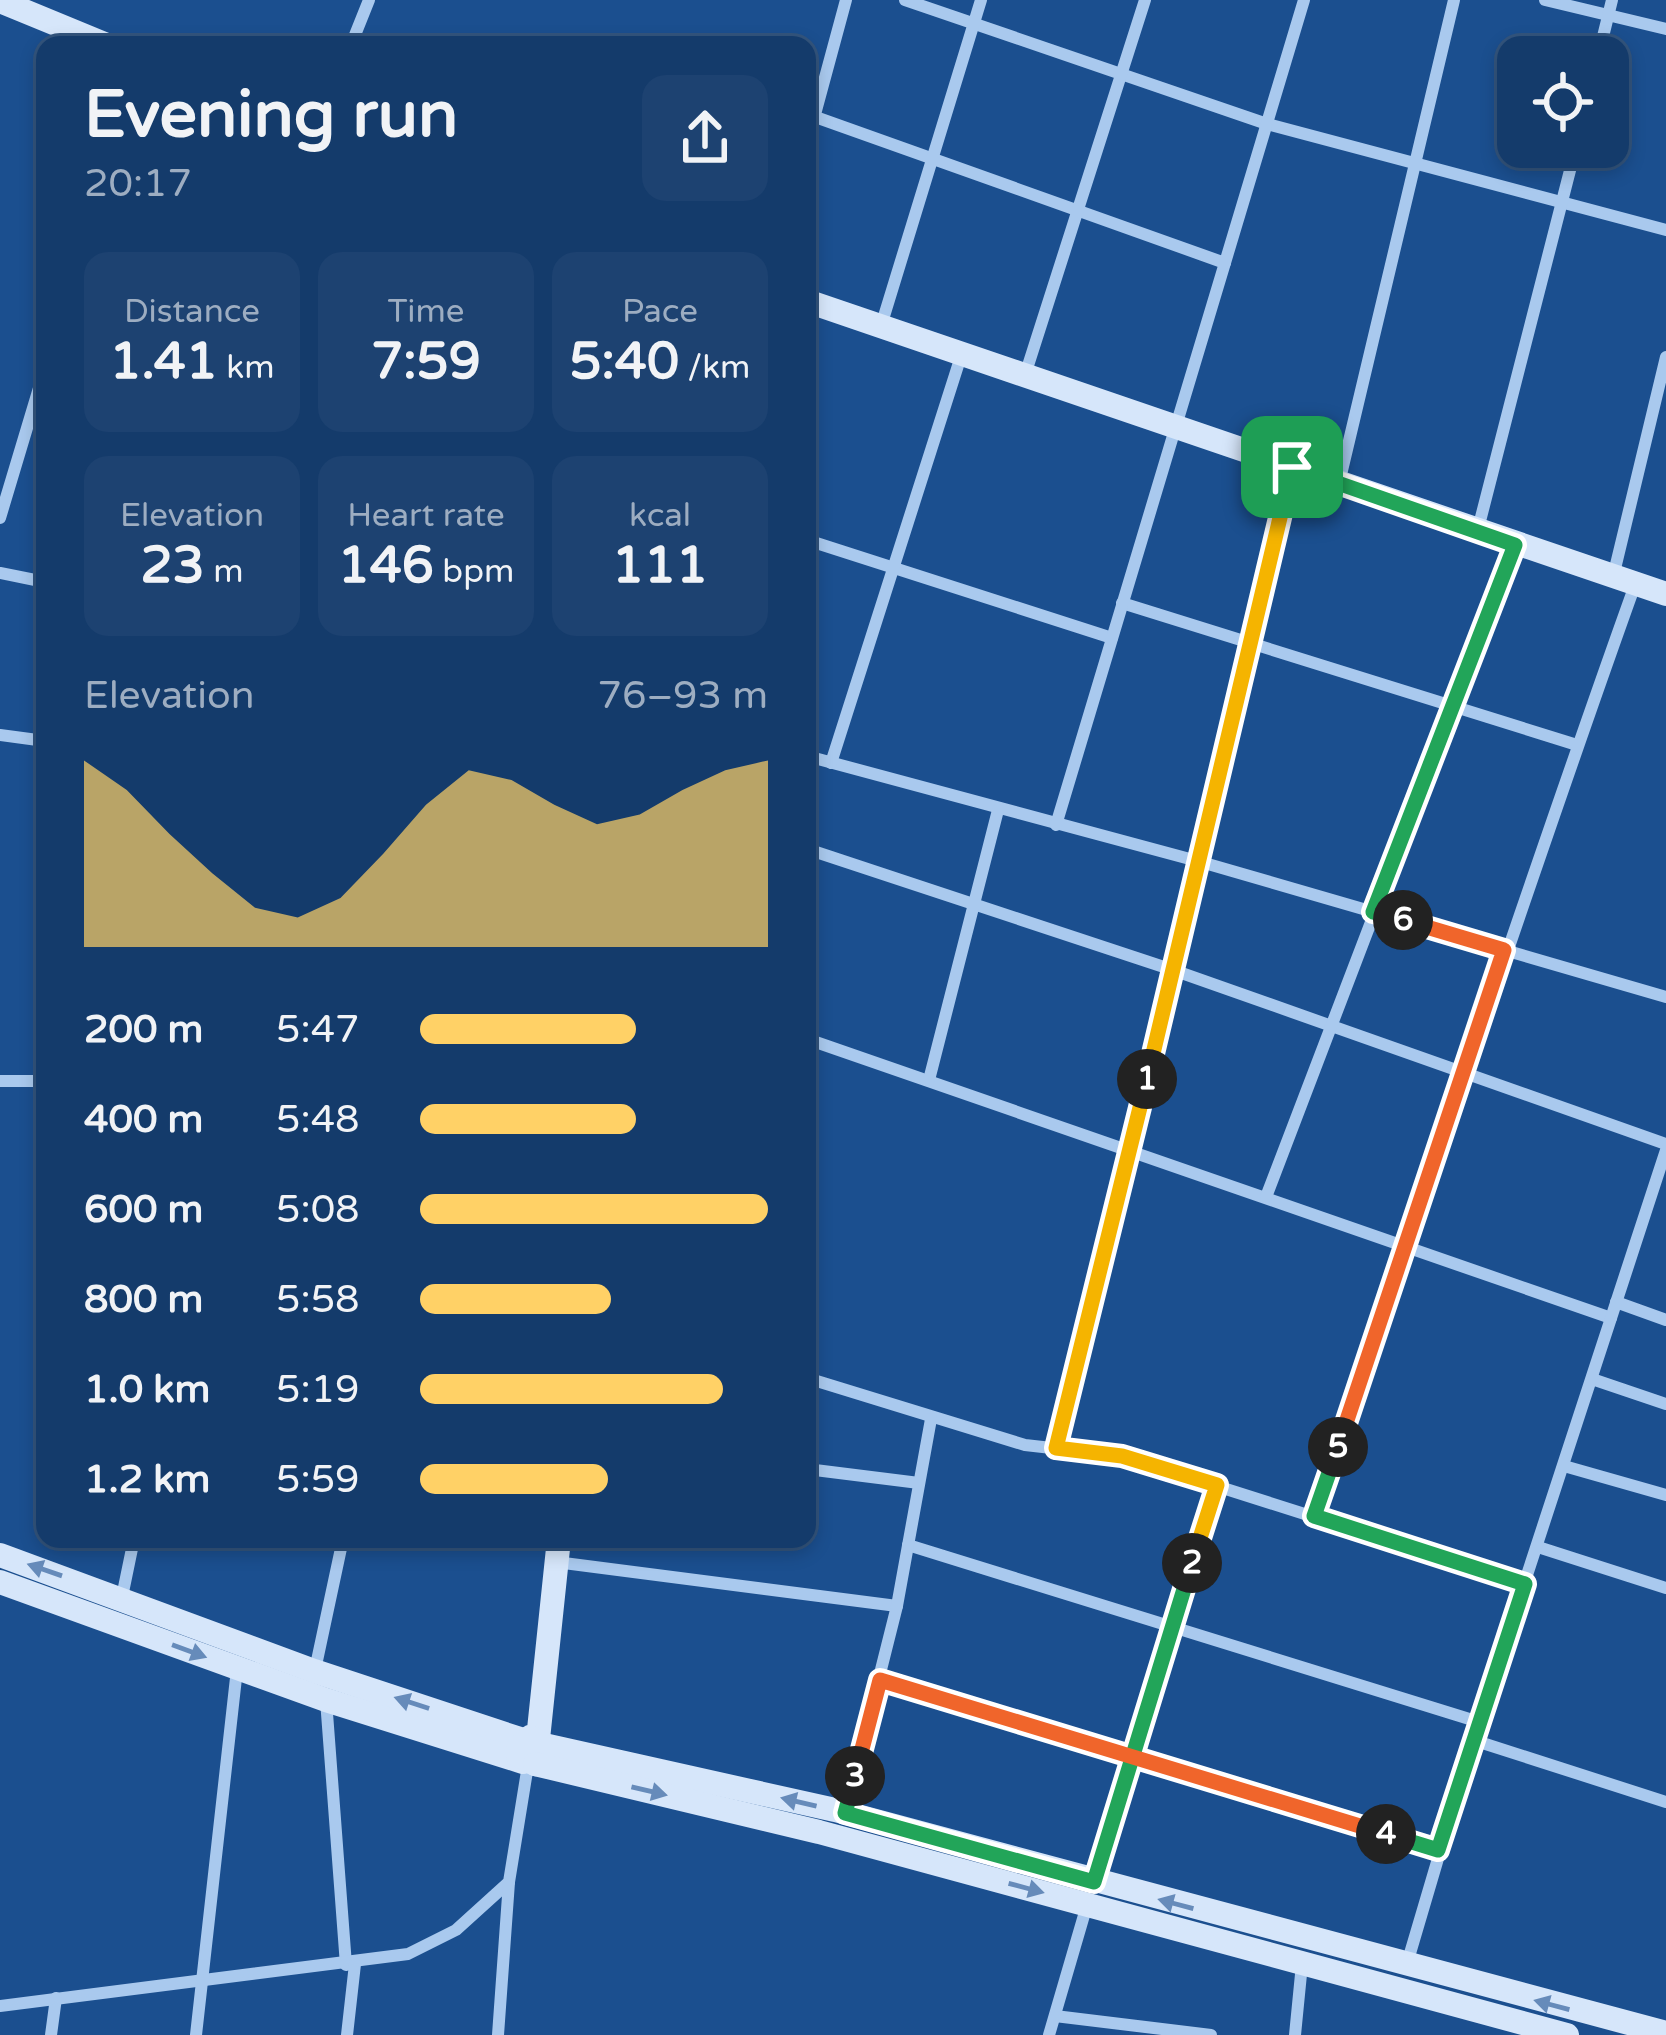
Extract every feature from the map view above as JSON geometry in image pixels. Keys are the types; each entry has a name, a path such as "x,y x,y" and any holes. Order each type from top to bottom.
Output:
{"main road":[{"path":"0,1 85,36"},
{"path":"816,304 1666,595"},
{"path":"532,1752 557,1551"},
{"path":"0,1555 532,1752 845,1813 1504,2028 1567,2035"},
{"path":"0,1582 326,1700 819,1832 1407,1965 1666,2033"}],"street":[{"path":"355,36 369,0"},
{"path":"816,102 846,0"},
{"path":"905,0 1267,124 1666,230"},
{"path":"881,326 980,0"},
{"path":"1025,375 1145,0"},
{"path":"1056,825 1304,0"},
{"path":"1339,484 1454,0"},
{"path":"1545,0 1666,29"},
{"path":"1603,36 1612,0"},
{"path":"816,117 1225,263"},
{"path":"1478,531 1571,168"},
{"path":"831,763 962,353"},
{"path":"1314,1516 1577,745 1624,581 1666,357"},
{"path":"0,518 36,401"},
{"path":"1056,1448 1201,862 1292,467"},
{"path":"816,543 1112,638"},
{"path":"1266,1197 1515,545"},
{"path":"0,573 36,580"},
{"path":"1122,603 1577,745"},
{"path":"0,735 36,740"},
{"path":"816,759 1201,862 1666,997"},
{"path":"928,1080 998,810"},
{"path":"816,852 1466,1071 1666,1147 1438,1850 1399,1992"},
{"path":"816,1042 1611,1318"},
{"path":"0,1081 36,1081"},
{"path":"1616,1302 1666,1320"},
{"path":"1592,1379 1666,1404"},
{"path":"816,1381 931,1419 1056,1448 1122,1456 1525,1584"},
{"path":"845,1813 897,1606 931,1419"},
{"path":"1564,1466 1666,1495"},
{"path":"816,1470 919,1483"},
{"path":"1049,2035 1131,1754 1217,1485"},
{"path":"908,1545 1479,1722"},
{"path":"1538,1547 1665,1586"},
{"path":"122,1597 132,1548"},
{"path":"314,1672 341,1548"},
{"path":"557,1551 897,1606"},
{"path":"196,2035 237,1669"},
{"path":"880,1680 1438,1850"},
{"path":"326,1700 350,1964 346,2035"},
{"path":"1473,1740 1666,1802"},
{"path":"498,2035 509,1882 532,1752"},
{"path":"0,2006 350,1964 430,1946 509,1882"},
{"path":"1295,2035 1302,1964"},
{"path":"51,2035 56,1998"},
{"path":"1055,2016 1211,2035"}],"route":[{"path":"1292,467 1201,862 1056,1448 1122,1456 1217,1485 1131,1754 1094,1882 845,1813 880,1680 1131,1754 1143,1757 1438,1850 1525,1584 1314,1516 1504,950 1373,912 1515,545 1292,467"}]}
